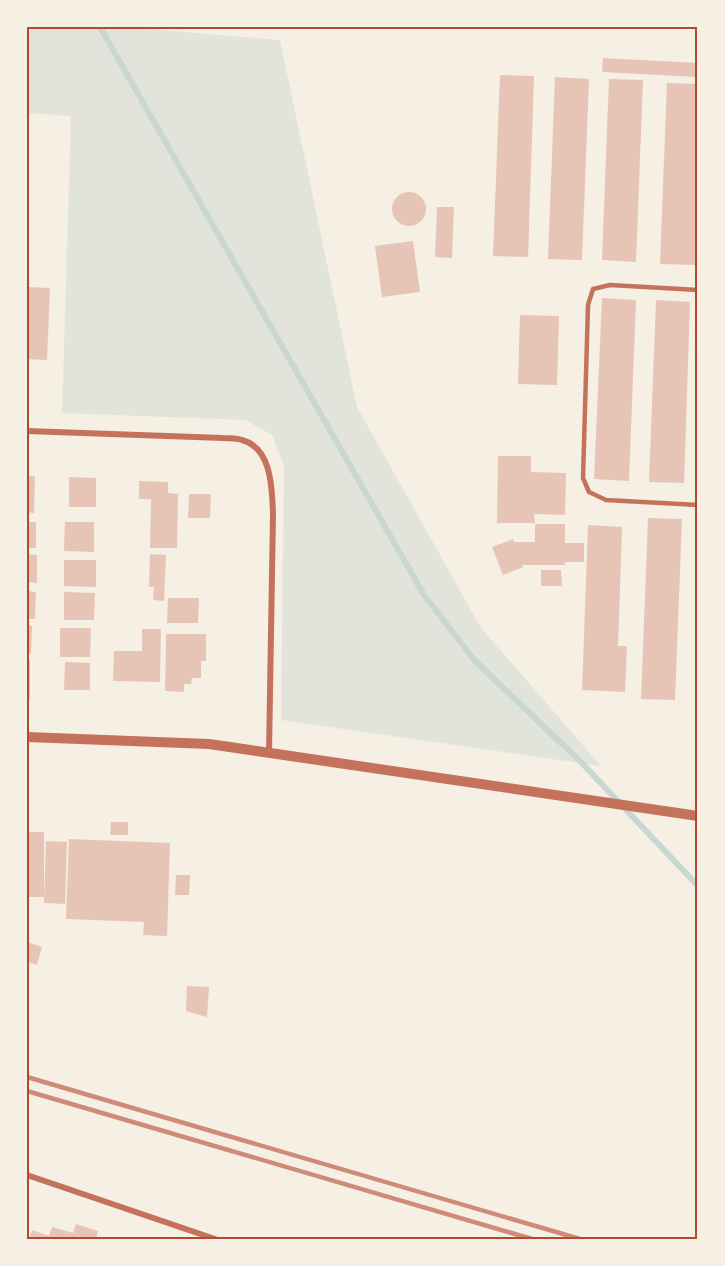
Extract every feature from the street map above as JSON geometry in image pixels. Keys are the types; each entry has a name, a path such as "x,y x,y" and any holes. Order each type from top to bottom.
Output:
{"street":[{"path":"27,431 223,438 244,440 256,448 272,479 273,502 269,752"},
{"path":"27,737 209,744 698,816"},
{"path":"27,1175 215,1239"}],"lane":[{"path":"698,290 610,285 593,289 588,305 583,478 589,492 606,500 698,505"}],"shaded area":[{"path":"27,27 149,27 150,29 280,40 357,407 481,628 601,766 281,720 284,466 272,435 245,420 62,413 71,116 27,113"}],"building":[{"path":"603,58 698,63 698,77 602,72"},
{"path":"500,75 534,76 528,257 493,256"},
{"path":"555,77 589,79 582,260 548,259"},
{"path":"609,79 643,80 636,262 602,260"},
{"path":"667,83 698,84 695,265 660,264"},
{"path":"409,192 421,197 426,209 421,221 409,226 397,221 392,209 397,197"},
{"path":"437,207 454,207 452,258 435,257"},
{"path":"413,241 420,292 382,297 375,246"},
{"path":"27,287 50,288 47,360 27,359"},
{"path":"602,298 636,300 629,481 594,479"},
{"path":"656,300 690,302 684,483 649,482"},
{"path":"520,315 559,316 557,385 518,384"},
{"path":"498,456 531,456 531,472 566,473 565,515 534,514 535,523 497,523"},
{"path":"27,476 35,476 34,513 27,512"},
{"path":"69,477 96,478 96,507 69,507"},
{"path":"139,481 168,482 168,493 178,494 177,548 150,548 151,499 139,499"},
{"path":"189,494 211,494 210,518 188,518"},
{"path":"648,518 682,519 675,700 641,699"},
{"path":"27,522 36,522 36,548 27,548"},
{"path":"65,522 94,522 94,552 64,551"},
{"path":"535,524 565,524 565,543 584,543 584,562 565,562 565,565 522,565 523,567 503,575 492,547 513,539 514,542 535,542"},
{"path":"588,525 622,527 618,646 627,646 625,692 582,690"},
{"path":"27,554 37,555 37,583 27,582"},
{"path":"150,554 166,555 164,601 153,600 154,587 149,587"},
{"path":"64,560 96,560 96,587 64,586"},
{"path":"541,570 561,570 562,586 541,586"},
{"path":"27,591 36,592 35,619 27,619"},
{"path":"64,592 95,593 94,620 64,620"},
{"path":"168,598 199,598 198,623 167,623"},
{"path":"27,625 32,626 31,654 27,654"},
{"path":"60,628 91,628 90,657 60,657"},
{"path":"142,629 161,629 160,682 113,681 114,651 142,651"},
{"path":"166,634 206,634 206,661 201,661 201,678 192,678 191,684 184,684 184,692 165,691"},
{"path":"27,660 30,660 30,698 27,698"},
{"path":"65,662 90,663 90,690 64,690"},
{"path":"111,822 128,822 128,835 110,835"},
{"path":"27,832 44,832 44,897 27,897"},
{"path":"69,839 170,843 167,936 143,935 144,922 66,919"},
{"path":"46,841 67,842 65,904 44,903"},
{"path":"176,875 190,875 189,895 175,895"},
{"path":"27,942 42,947 37,965 27,962"},
{"path":"187,986 209,987 207,1017 186,1011"},
{"path":"76,1224 98,1231 96,1239 29,1239 32,1230 49,1236 52,1227 73,1233"}],"waterway":[{"path":"100,27 424,595 475,661 579,760 698,886"}],"railway":[{"path":"27,1077 580,1239"},
{"path":"27,1091 532,1239"}]}
